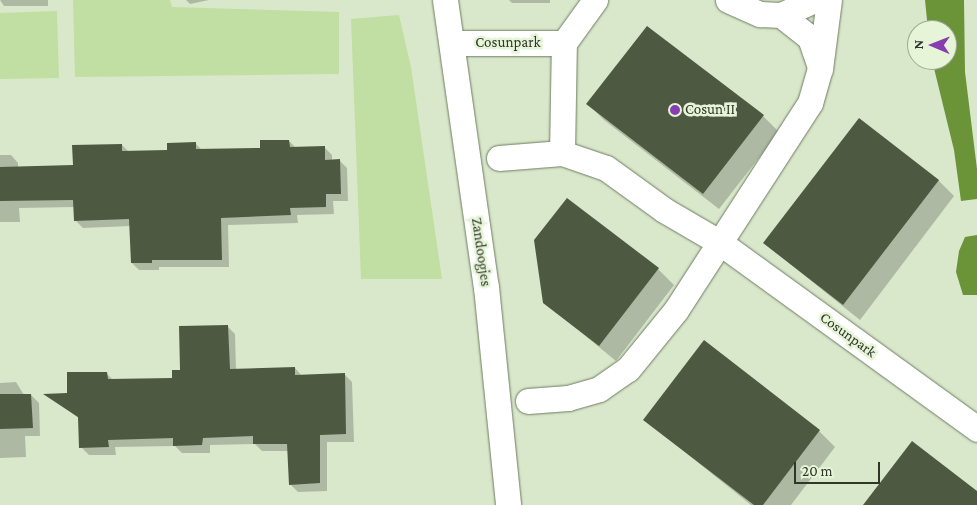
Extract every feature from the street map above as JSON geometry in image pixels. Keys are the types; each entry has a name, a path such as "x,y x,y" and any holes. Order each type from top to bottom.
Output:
{"street":[{"name":"Zandoogjes","path":"445,0 453,43 486,287 508,505"},
{"path":"562,153 564,43 595,0"},
{"path":"728,0 760,14 781,15 814,0"},
{"path":"528,401 568,398 599,390 628,368 676,310 810,103 820,69 829,0"},
{"path":"781,15 810,38 820,69"},
{"name":"Cosunpark","path":"453,43 564,43"},
{"name":"Cosunpark","path":"499,158 562,153 606,168 664,210 719,242 977,429"}],"shaded area":[{"path":"73,0 170,0 172,7 339,12 339,74 75,77"},
{"path":"925,0 964,0 965,72 977,169 977,199 961,201 954,150 934,70 957,70 957,20 927,20"},
{"path":"57,11 59,78 0,79 0,13"},
{"path":"399,15 411,67 442,279 361,279 351,19"},
{"path":"977,235 977,295 963,295 956,272 959,251 965,237"}],"building":[{"name":"Cosun II","path":"647,26 764,115 703,194 586,104"},
{"path":"859,118 939,180 843,305 763,243"},
{"path":"260,140 289,140 290,147 325,146 325,160 340,159 341,194 326,194 326,207 290,208 291,215 221,218 222,260 152,260 152,263 131,263 129,219 74,221 73,200 0,201 0,167 73,165 72,145 122,144 122,151 167,150 167,143 196,142 196,149 260,148"},
{"path":"567,198 659,268 599,346 543,303 534,240"},
{"path":"228,325 230,369 295,367 295,375 345,373 346,434 320,435 320,483 289,485 287,444 253,444 253,436 203,438 202,445 173,446 173,438 108,440 109,447 79,448 78,417 43,394 67,393 67,372 107,372 108,379 172,378 172,370 180,370 179,326"},
{"path":"704,340 820,430 763,505 754,505 643,420"},
{"path":"0,394 31,394 33,428 0,429"},
{"path":"912,441 977,491 977,505 863,505"}],"place":[{"name":"Cosun II","path":"675,110"}]}
